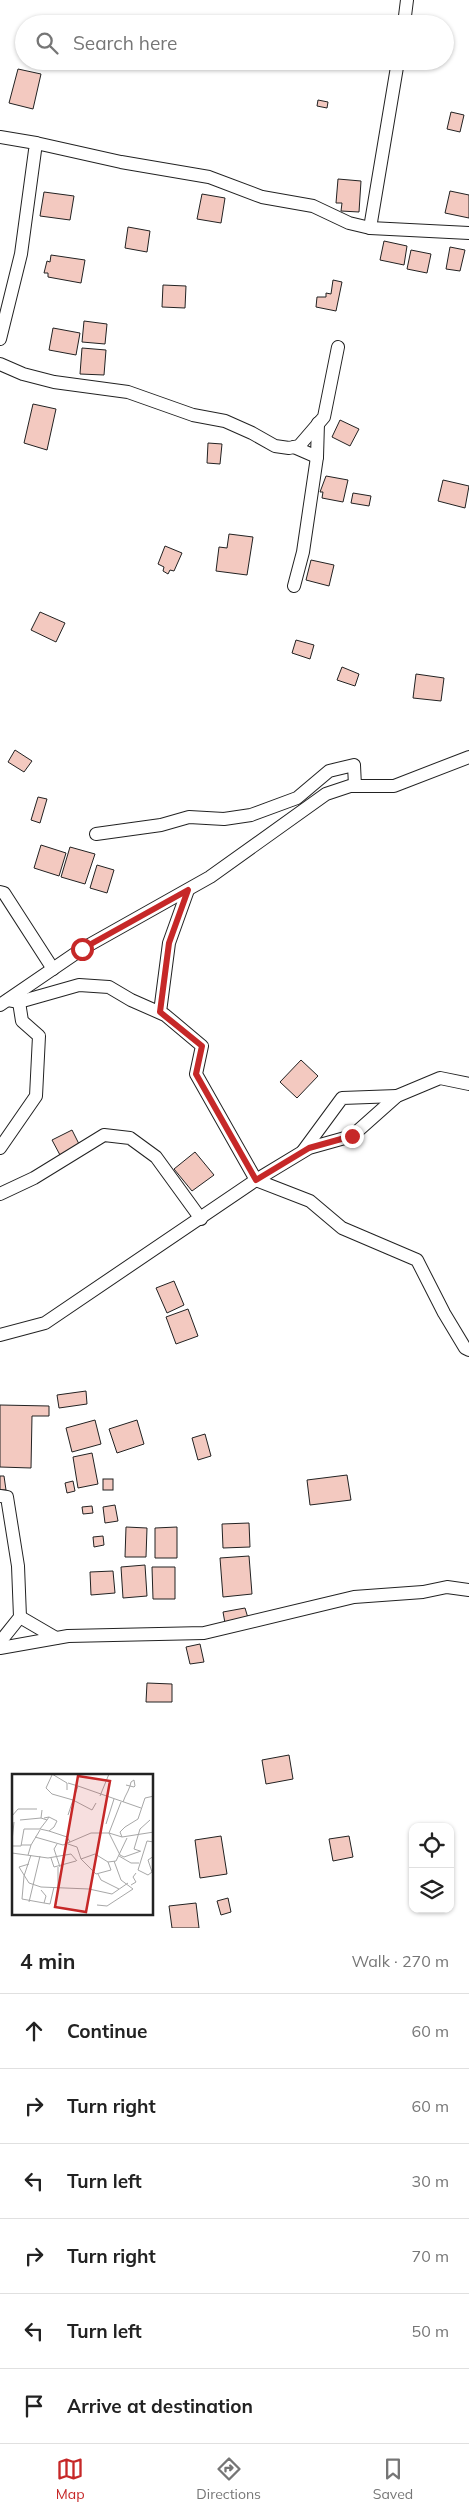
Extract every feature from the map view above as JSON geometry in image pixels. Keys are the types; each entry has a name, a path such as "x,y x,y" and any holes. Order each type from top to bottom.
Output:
{"street":[{"path":"405,15 407,0"},
{"path":"370,228 396,70"},
{"path":"0,137 121,162 209,177 262,197 313,206 349,223 370,228 469,233"},
{"path":"0,339 21,254 36,143"},
{"path":"0,364 23,374 54,382 128,392 193,416 225,422 252,433 275,446 294,447 299,446 324,417 338,347"},
{"path":"294,586 303,552 317,457 318,423"},
{"path":"294,447 317,457"},
{"path":"9,1002 82,949 210,877 326,794 338,788 355,786 394,786 469,757"},
{"path":"96,834 162,825 189,817 224,820 252,815 297,798 329,771 354,764 355,786"},
{"path":"160,1012 169,943 188,890"},
{"path":"0,892 4,893 53,969"},
{"path":"9,1002 79,985 110,987 130,1000 160,1012 202,1046 196,1074 256,1180 310,1202 342,1228 417,1260 444,1313 465,1348 469,1350"},
{"path":"0,1148 36,1096 39,1036 22,1021 9,1002"},
{"path":"0,1335 45,1323 256,1180 309,1148 352,1136 397,1096 440,1078 469,1084"},
{"path":"301,1153 342,1098 397,1096"},
{"path":"0,1194 34,1178 104,1135 130,1138 156,1157 201,1219"},
{"path":"0,1496 7,1497 18,1566 20,1617 0,1642"},
{"path":"0,1648 56,1638 204,1633 354,1597 423,1592 447,1587 469,1590"},
{"path":"20,1617 56,1638"}],"building":[{"path":"18,70 41,74 33,109 9,103"},
{"path":"318,100 328,102 327,108 317,106"},
{"path":"451,112 464,115 460,132 447,129"},
{"path":"338,179 361,181 359,212 341,211 342,203 336,203"},
{"path":"450,191 469,195 469,218 445,213"},
{"path":"44,192 74,196 70,220 40,216"},
{"path":"202,194 225,198 221,223 197,219"},
{"path":"128,227 150,231 147,252 125,248"},
{"path":"384,241 407,246 404,265 380,260"},
{"path":"450,247 465,250 460,271 446,269"},
{"path":"411,250 431,254 427,273 407,269"},
{"path":"51,255 85,260 81,283 48,277 48,273 44,273 47,261 50,262"},
{"path":"333,280 342,282 336,311 316,307 317,297 326,297 326,293 331,294"},
{"path":"163,285 186,286 185,308 162,307"},
{"path":"84,321 107,324 105,344 82,342"},
{"path":"53,328 80,333 76,355 49,350"},
{"path":"82,348 106,350 104,375 80,374"},
{"path":"33,404 56,409 47,450 24,443"},
{"path":"340,420 359,429 350,446 332,437"},
{"path":"208,443 222,444 220,464 207,463"},
{"path":"326,476 348,480 343,502 322,498 323,492 320,492"},
{"path":"443,480 469,486 465,508 438,501"},
{"path":"353,493 371,496 369,506 351,503"},
{"path":"229,534 253,537 247,575 216,571 219,547 227,548"},
{"path":"165,546 182,553 174,571 170,570 168,574 163,571 164,567 158,564"},
{"path":"311,560 334,565 329,586 306,580"},
{"path":"40,612 65,623 56,642 31,630"},
{"path":"296,640 314,645 310,659 292,653"},
{"path":"342,667 359,674 355,686 337,680"},
{"path":"416,674 444,678 441,701 413,698"},
{"path":"15,750 32,761 24,772 8,762"},
{"path":"38,797 47,799 40,823 31,820"},
{"path":"41,845 66,853 59,876 34,868"},
{"path":"70,847 95,854 85,884 61,877"},
{"path":"97,865 114,870 107,893 90,888"},
{"path":"301,1060 318,1076 297,1098 280,1082"},
{"path":"72,1130 80,1146 60,1155 52,1140"},
{"path":"195,1152 214,1175 192,1191 174,1169"},
{"path":"174,1281 184,1305 167,1313 156,1288"},
{"path":"188,1309 198,1336 176,1344 166,1317"},
{"path":"86,1391 87,1404 59,1408 57,1395"},
{"path":"0,1405 49,1406 49,1416 32,1416 31,1468 0,1467"},
{"path":"95,1420 101,1444 72,1452 66,1428"},
{"path":"137,1420 144,1444 117,1453 109,1429"},
{"path":"205,1434 211,1456 198,1460 192,1438"},
{"path":"92,1453 98,1484 78,1488 73,1457"},
{"path":"347,1475 351,1500 310,1505 307,1480"},
{"path":"0,1476 4,1476 6,1490 0,1490"},
{"path":"103,1479 113,1479 113,1490 103,1490"},
{"path":"73,1481 75,1491 67,1493 65,1483"},
{"path":"115,1505 118,1521 105,1523 103,1507"},
{"path":"92,1506 93,1513 83,1514 82,1507"},
{"path":"249,1523 250,1547 223,1548 222,1524"},
{"path":"126,1527 147,1528 146,1557 125,1557"},
{"path":"177,1527 177,1558 155,1558 155,1528"},
{"path":"103,1536 104,1545 94,1547 93,1537"},
{"path":"249,1556 252,1594 223,1597 220,1558"},
{"path":"145,1565 147,1596 123,1598 121,1567"},
{"path":"152,1567 175,1567 175,1599 153,1599"},
{"path":"113,1571 115,1593 91,1595 90,1572"},
{"path":"245,1608 248,1618 225,1623 223,1612"},
{"path":"200,1644 204,1662 190,1664 186,1647"},
{"path":"147,1683 172,1684 172,1702 146,1702"},
{"path":"289,1755 293,1779 266,1784 262,1760"},
{"path":"221,1836 227,1874 200,1878 195,1840"},
{"path":"349,1836 353,1857 333,1861 329,1839"},
{"path":"228,1898 231,1912 221,1915 217,1901"},
{"path":"196,1903 199,1928 172,1928 169,1906"}],"route":[{"path":"82,949 188,890 169,943 160,1012 202,1046 196,1074 256,1180 309,1148 352,1136"}]}
